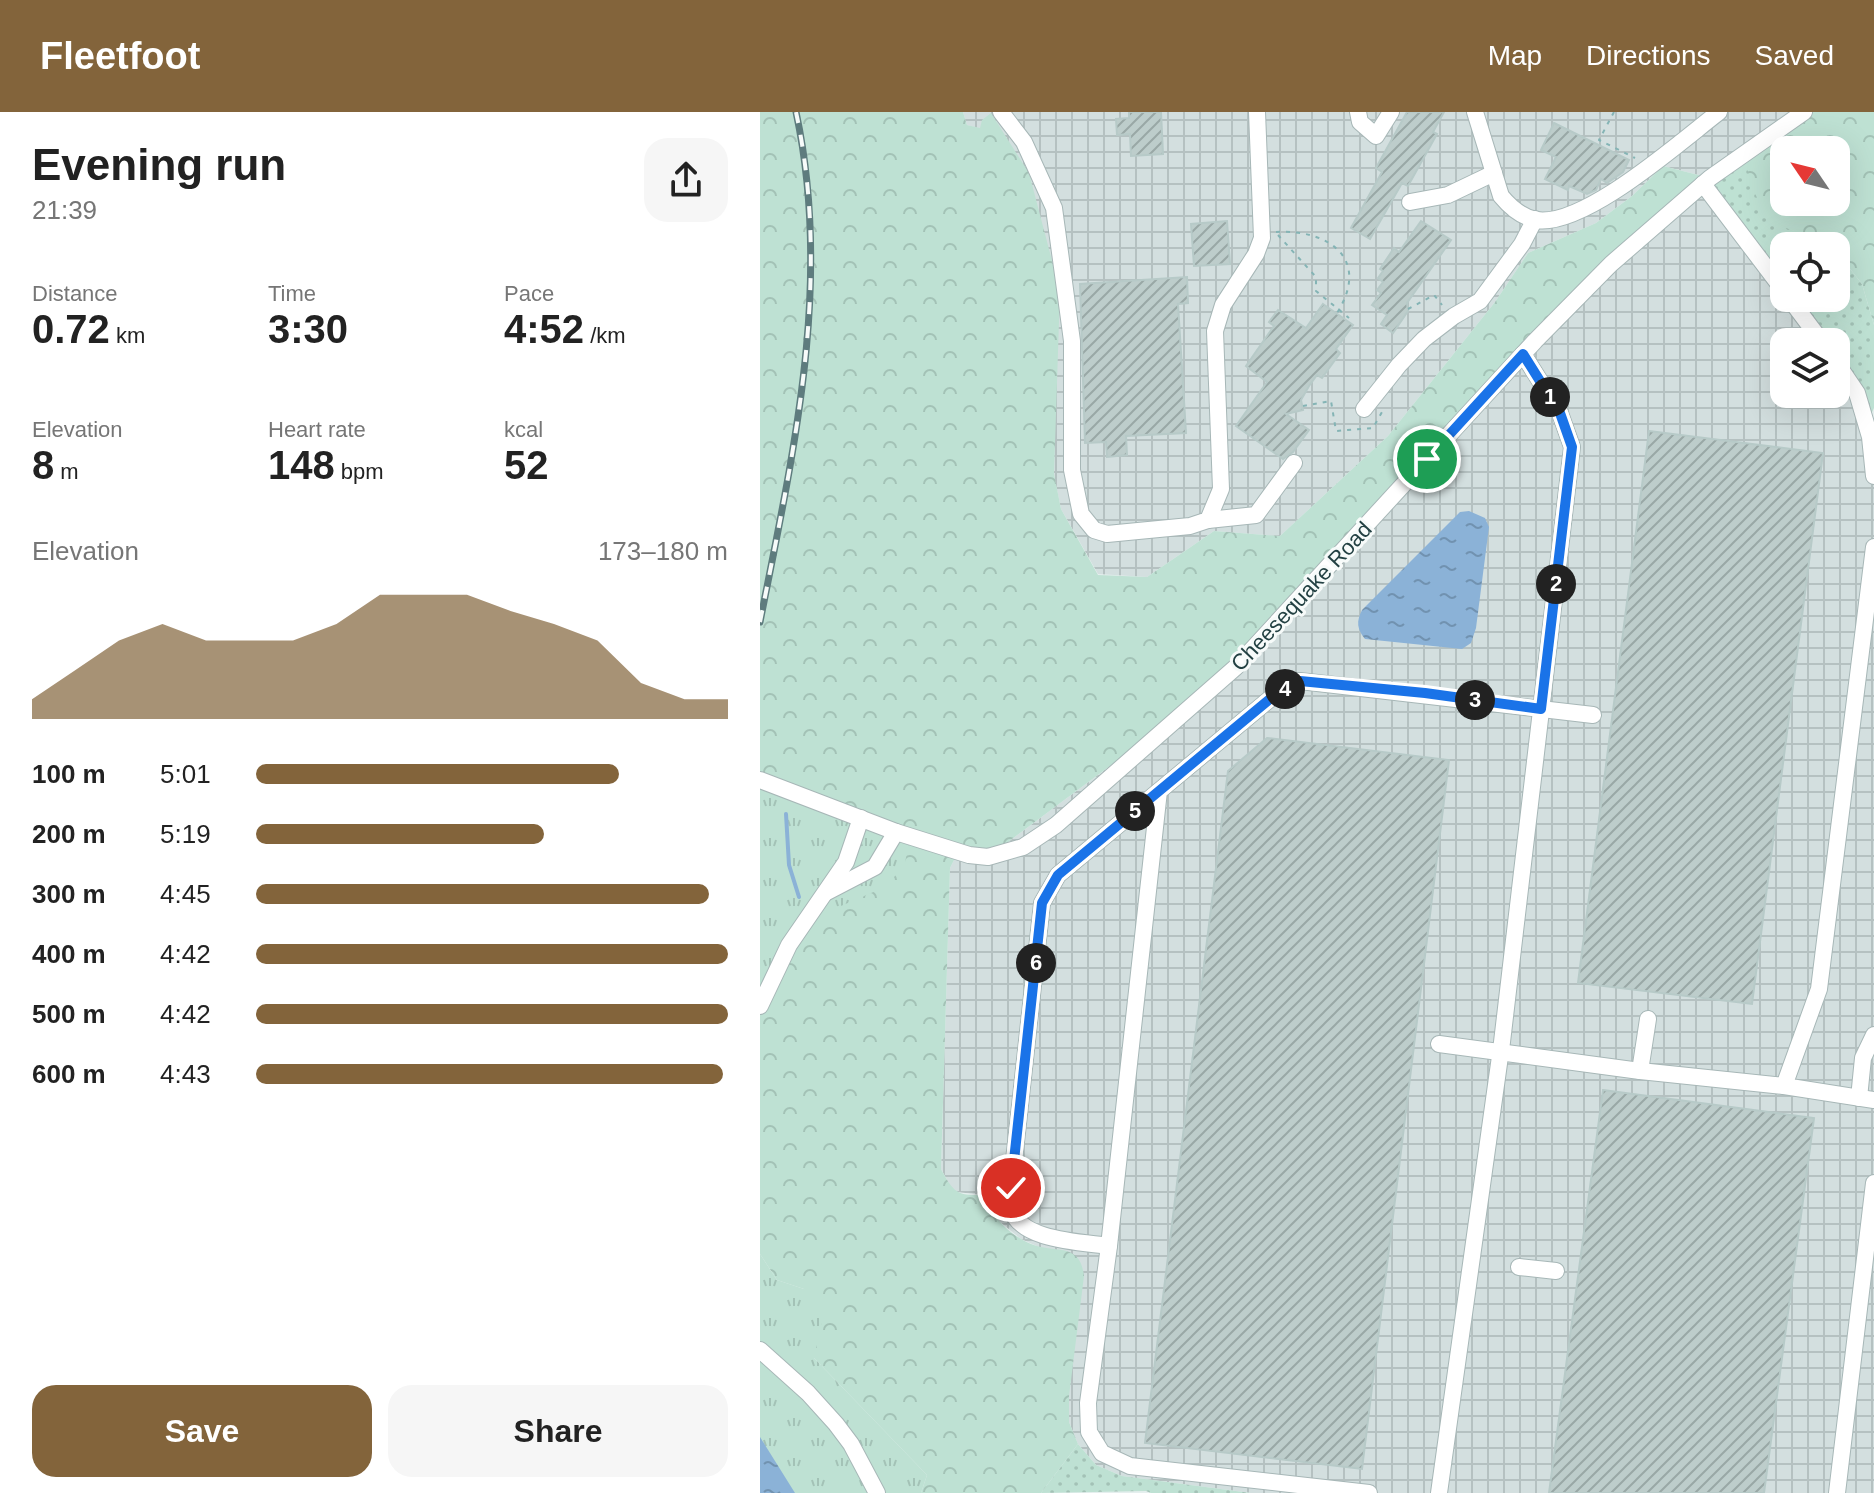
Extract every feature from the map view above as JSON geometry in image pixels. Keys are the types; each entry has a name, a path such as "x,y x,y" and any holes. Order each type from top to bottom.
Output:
{"street":[{"path":"1001,112 1024,142 1054,208 1072,341 1072,470 1081,514 1094,530 1107,534 1190,526 1208,520 1256,515 1294,463"},
{"path":"1208,520 1221,489 1215,331 1223,305 1256,254 1268,227 1257,112"},
{"path":"1358,112 1360,122 1376,136 1391,112"},
{"path":"1475,112 1501,196 1510,206 1535,219 1549,220 1577,212 1606,198 1719,112"},
{"name":"Cheesequake Road","path":"896,832 969,855 988,857 1023,847 1056,825 1236,667 1523,354 1611,264 1703,184 1804,112"},
{"path":"1410,202 1448,195 1494,173"},
{"path":"1703,184 1770,273"},
{"path":"1364,409 1424,339 1480,301 1522,244 1535,219"},
{"path":"1439,1493 1500,1052 1572,447 1560,413 1523,354"},
{"path":"1850,383 1857,393 1870,437 1874,476"},
{"path":"1784,1086 1819,989 1874,547"},
{"path":"1109,1246 1044,1237 1024,1226 1012,1210 1011,1188 1042,903 1058,875 1277,693 1300,681 1425,693 1593,715"},
{"path":"760,780 896,832 875,867 827,893"},
{"path":"1159,791 1109,1246 1088,1403 1089,1432 1102,1453 1130,1466 1369,1493"},
{"path":"760,1006 789,945 846,862 861,818"},
{"path":"1640,1071 1648,1019"},
{"path":"1439,1044 1867,1099 1863,1058 1874,1035"},
{"path":"1837,1493 1874,1183"},
{"path":"1519,1267 1556,1271"},
{"path":"760,1350 808,1393 836,1424 851,1444 877,1493"}],"path":[{"path":"1614,112 1599,140 1643,162"},
{"path":"1268,227 1286,241 1316,277 1316,291 1349,318"},
{"path":"1268,227 1316,236 1338,250 1352,280 1338,312"},
{"path":"1408,309 1434,295 1448,311"}],"shaded area":[{"path":"963,112 1804,112 1710,178 1663,166 1632,196 1596,223 1528,253 1495,302 1388,436 1280,536 1214,531 1147,577 1098,574 1061,509 981,129 967,125"},
{"path":"1703,184 1770,273 1770,312 1799,312 1811,328 1770,328 1770,408 1850,408 1850,383 1857,393 1874,476 1874,1493 1251,1493 1122,1476 1096,1465 1078,1444 1069,1422 1069,1396 1039,1247 1021,1239 1000,1222 991,1213 982,1195 957,1192 941,1169 950,868 958,852 988,857 1138,745 1535,341"}],"green space":[{"path":"760,112 963,112 967,125 980,128 982,120 991,113 1029,173 1060,291 1054,474 1061,509 1098,575 1147,577 1214,531 1280,536 1388,436 1495,302 1528,253 1596,223 1632,196 1663,166 1710,178 1675,207 1221,675 1138,745 988,857 958,852 950,868 941,1169 956,1191 982,1195 996,1217 1015,1236 1040,1247 1072,1253 1082,1265 1084,1276 1069,1396 1069,1422 1078,1444 1041,1493 921,1493 927,1475 814,1358 804,1289 777,1280 760,1254"},
{"path":"1804,112 1874,112 1874,325 1862,284 1850,269 1850,232 1791,230 1770,217 1753,188 1743,153"},
{"path":"1743,153 1770,195 1770,216 1783,216 1792,230 1803,232 1770,232 1770,273 1703,184"},
{"path":"1850,269 1862,284 1874,325 1874,408 1866,425 1850,391 1850,328 1812,328 1800,312 1850,312"},
{"path":"760,780 911,837 904,866 885,887 806,921 760,1006"},
{"path":"760,1254 777,1280 804,1289 826,1302 814,1358 927,1475 921,1493 760,1493"},
{"path":"1078,1444 1096,1465 1122,1476 1251,1493 1041,1493"}],"water":[{"path":"1469,511 1485,518 1489,527 1476,628 1471,643 1462,649 1365,639 1358,625 1362,610 1460,512"},
{"path":"760,1437 795,1493 760,1493"}],"building":[{"path":"1129,112 1161,112 1163,154 1131,156 1130,134 1117,135 1116,119 1129,118"},
{"path":"1407,112 1444,112 1433,132 1437,134 1408,186 1402,183 1370,239 1351,228 1382,172 1376,168"},
{"path":"1554,123 1629,160 1623,172 1607,183 1601,179 1596,190 1587,194 1569,186 1568,190 1545,179 1556,157 1541,150"},
{"path":"1227,221 1230,264 1194,266 1191,224"},
{"path":"1421,221 1451,240 1407,303 1408,311 1393,333 1381,324 1387,315 1372,305 1381,293 1377,290 1383,282 1378,278 1383,271 1380,269 1394,248 1399,252"},
{"path":"1187,277 1188,303 1178,304 1186,433 1126,436 1127,455 1107,457 1106,442 1085,443 1080,284"},
{"path":"1323,304 1353,325 1336,349 1340,353 1322,378 1317,375 1309,386 1301,400 1303,410 1286,414 1309,430 1293,452 1283,459 1236,426 1267,382 1246,366 1274,326 1269,322 1278,310 1306,328"},
{"path":"1649,431 1823,453 1752,1004 1578,983"},
{"path":"1267,738 1449,760 1362,1469 1145,1443 1228,771"},
{"path":"1603,1090 1814,1118 1764,1493 1549,1493"}],"waterway":[{"path":"786,814 789,865 799,897"}],"railway":[{"path":"760,622 796,432 810,305 811,241 806,176 796,112"}],"route":[{"path":"1011,1188 1042,903 1058,875 1277,693 1300,681 1425,693 1541,709 1572,447 1560,413 1523,354 1427,459"}]}
